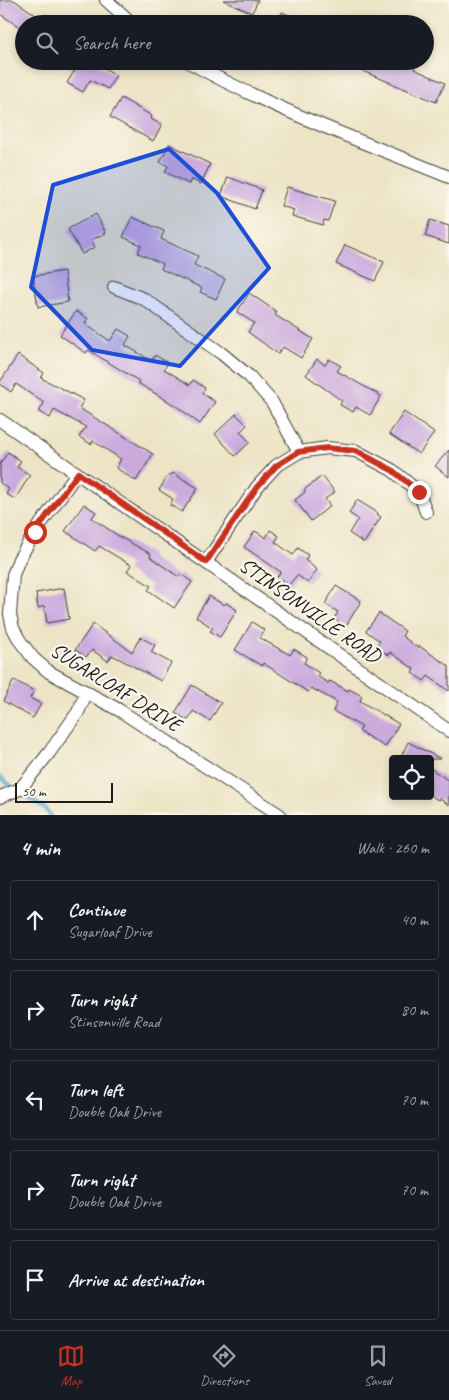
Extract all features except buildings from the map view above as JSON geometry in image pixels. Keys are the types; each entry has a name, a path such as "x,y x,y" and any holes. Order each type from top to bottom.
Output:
{"street":[{"path":"106,0 123,15"},
{"path":"203,70 270,103 449,177"},
{"path":"114,287 144,299 221,353 250,377 272,402 298,452"},
{"name":"STINSONVILLE ROAD","path":"0,420 449,731"},
{"path":"206,562 257,487 276,466 298,452 327,448 356,451 392,470 419,492 426,512"},
{"name":"SUGARLOAF DRIVE","path":"78,473 35,532 19,560 13,575 10,614 13,628 33,658 53,675 119,710 280,815"},
{"path":"0,797 20,789 49,754 78,712 87,692"}],"highlighted area":[{"path":"169,149 217,193 269,268 180,366 92,350 31,287 53,185"}],"waterway":[{"path":"0,777 14,788"},
{"path":"20,792 45,809 50,815"}],"route":[{"path":"35,532 78,473 206,562 257,487 276,466 298,452 327,448 356,451 392,470 419,492"}]}
